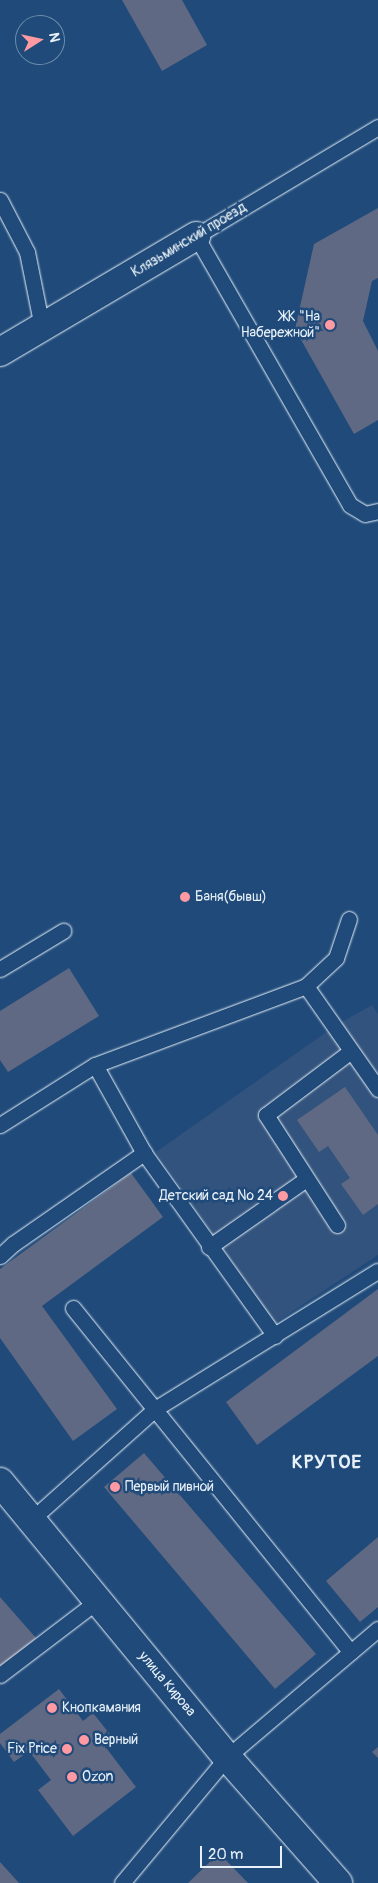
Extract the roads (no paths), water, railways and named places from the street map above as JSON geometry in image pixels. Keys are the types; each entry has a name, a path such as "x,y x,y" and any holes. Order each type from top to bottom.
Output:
{"street":[{"name":"Клязьминский проезд","path":"0,352 196,236"},
{"name":"улица Кирова","path":"0,1482 227,1756 338,1883"}],"lane":[{"name":"Клязьминский проезд","path":"196,236 378,126"},
{"path":"0,200 27,252 42,327"},
{"path":"196,236 350,505 365,514 378,511"},
{"path":"0,1125 95,1064 306,986 336,958 350,919"},
{"path":"0,969 62,931"},
{"path":"306,986 378,1089"},
{"path":"338,1225 306,1179 266,1115 350,1051"},
{"path":"95,1064 144,1152 209,1247 275,1336"},
{"path":"0,1256 13,1244 144,1152"},
{"path":"209,1247 306,1179"},
{"path":"32,1519 155,1409 275,1336 378,1270"},
{"path":"73,1308 351,1652"},
{"path":"0,1675 96,1600"},
{"path":"122,1883 227,1756 378,1629"}],"place":[{"name":"ЖК \"На Набережной\"","path":"330,325"},
{"name":"Баня(бывш)","path":"185,897"},
{"name":"Детский сад № 24","path":"283,1196"},
{"name":"Первый пивной","path":"115,1487"},
{"name":"Кнопкамания","path":"52,1708"},
{"name":"Верный","path":"84,1740"},
{"name":"Fix Price","path":"67,1749"},
{"name":"Ozon","path":"72,1777"}],"district":[{"name":"КРУТОЕ","path":"327,1463"}]}
